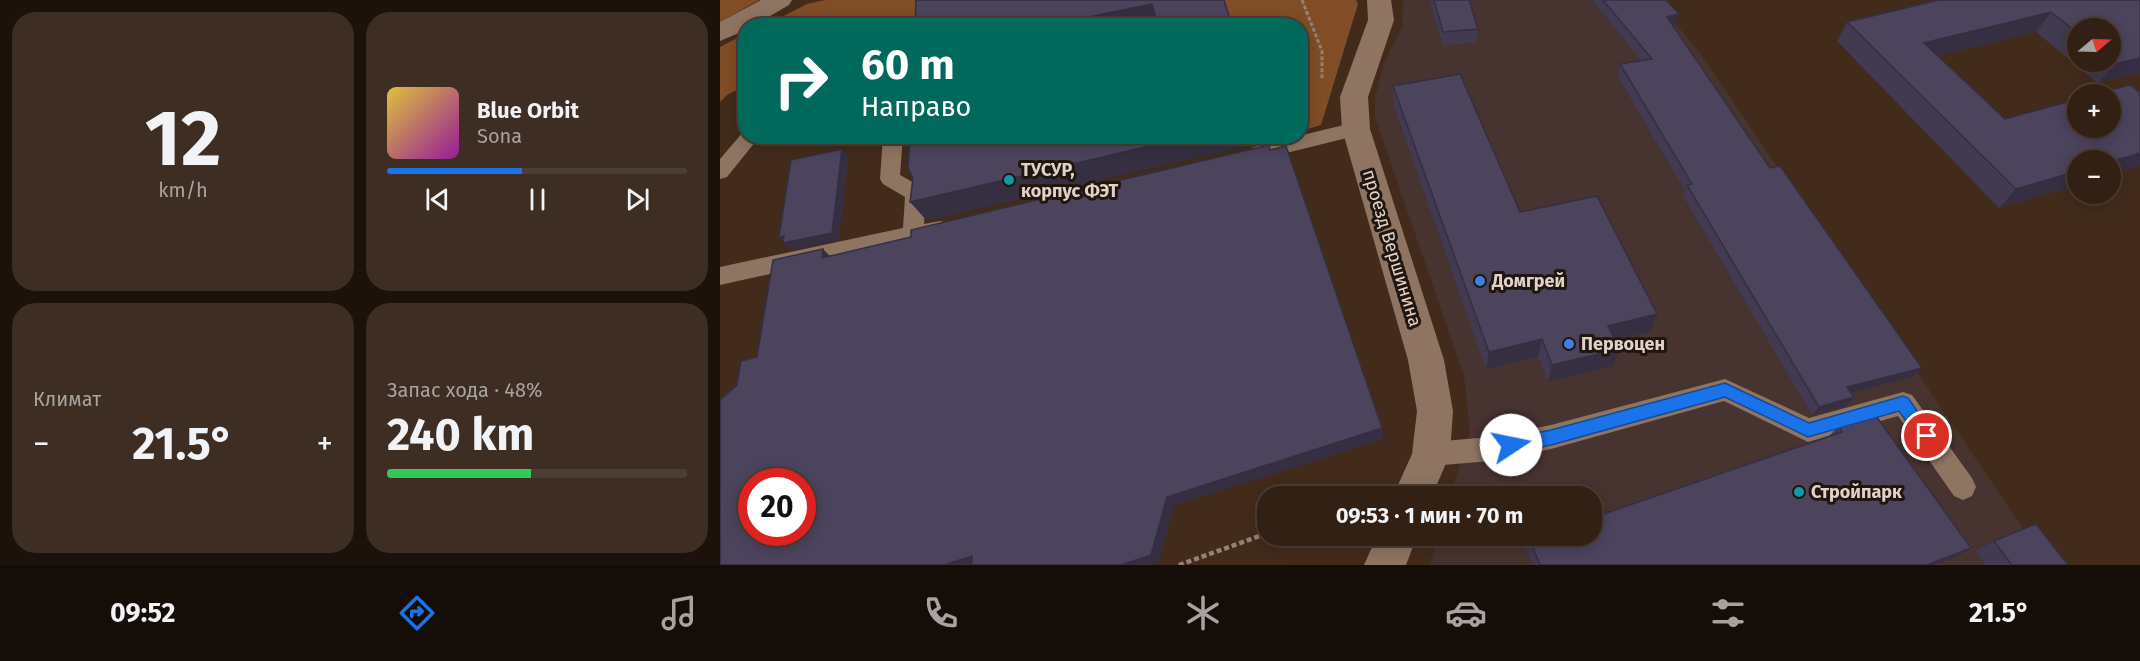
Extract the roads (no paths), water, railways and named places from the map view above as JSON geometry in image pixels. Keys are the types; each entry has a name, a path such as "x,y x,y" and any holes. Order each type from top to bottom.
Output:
{"street":[{"path":"747,18 780,0"},
{"name":"проезд Вершинина","path":"1379,0 1381,20 1353,97 1356,129 1426,360 1435,411 1431,454 1417,486"},
{"path":"720,33 738,23"},
{"path":"1385,565 1392,546"}],"lane":[{"path":"1308,140 1356,129"},
{"path":"720,172 744,144"},
{"path":"892,144 890,179 916,193 913,235"},
{"path":"1234,158 1293,144"},
{"path":"720,296 724,275 959,224"},
{"path":"1431,454 1491,449 1551,438 1725,390 1808,430 1903,403 1963,487"}],"place":[{"name":"ТУСУР, корпус ФЭТ","path":"1009,180"},
{"name":"Домгрей","path":"1480,281"},
{"name":"Первоцен","path":"1569,344"},
{"name":"Стройпарк","path":"1799,492"}]}
